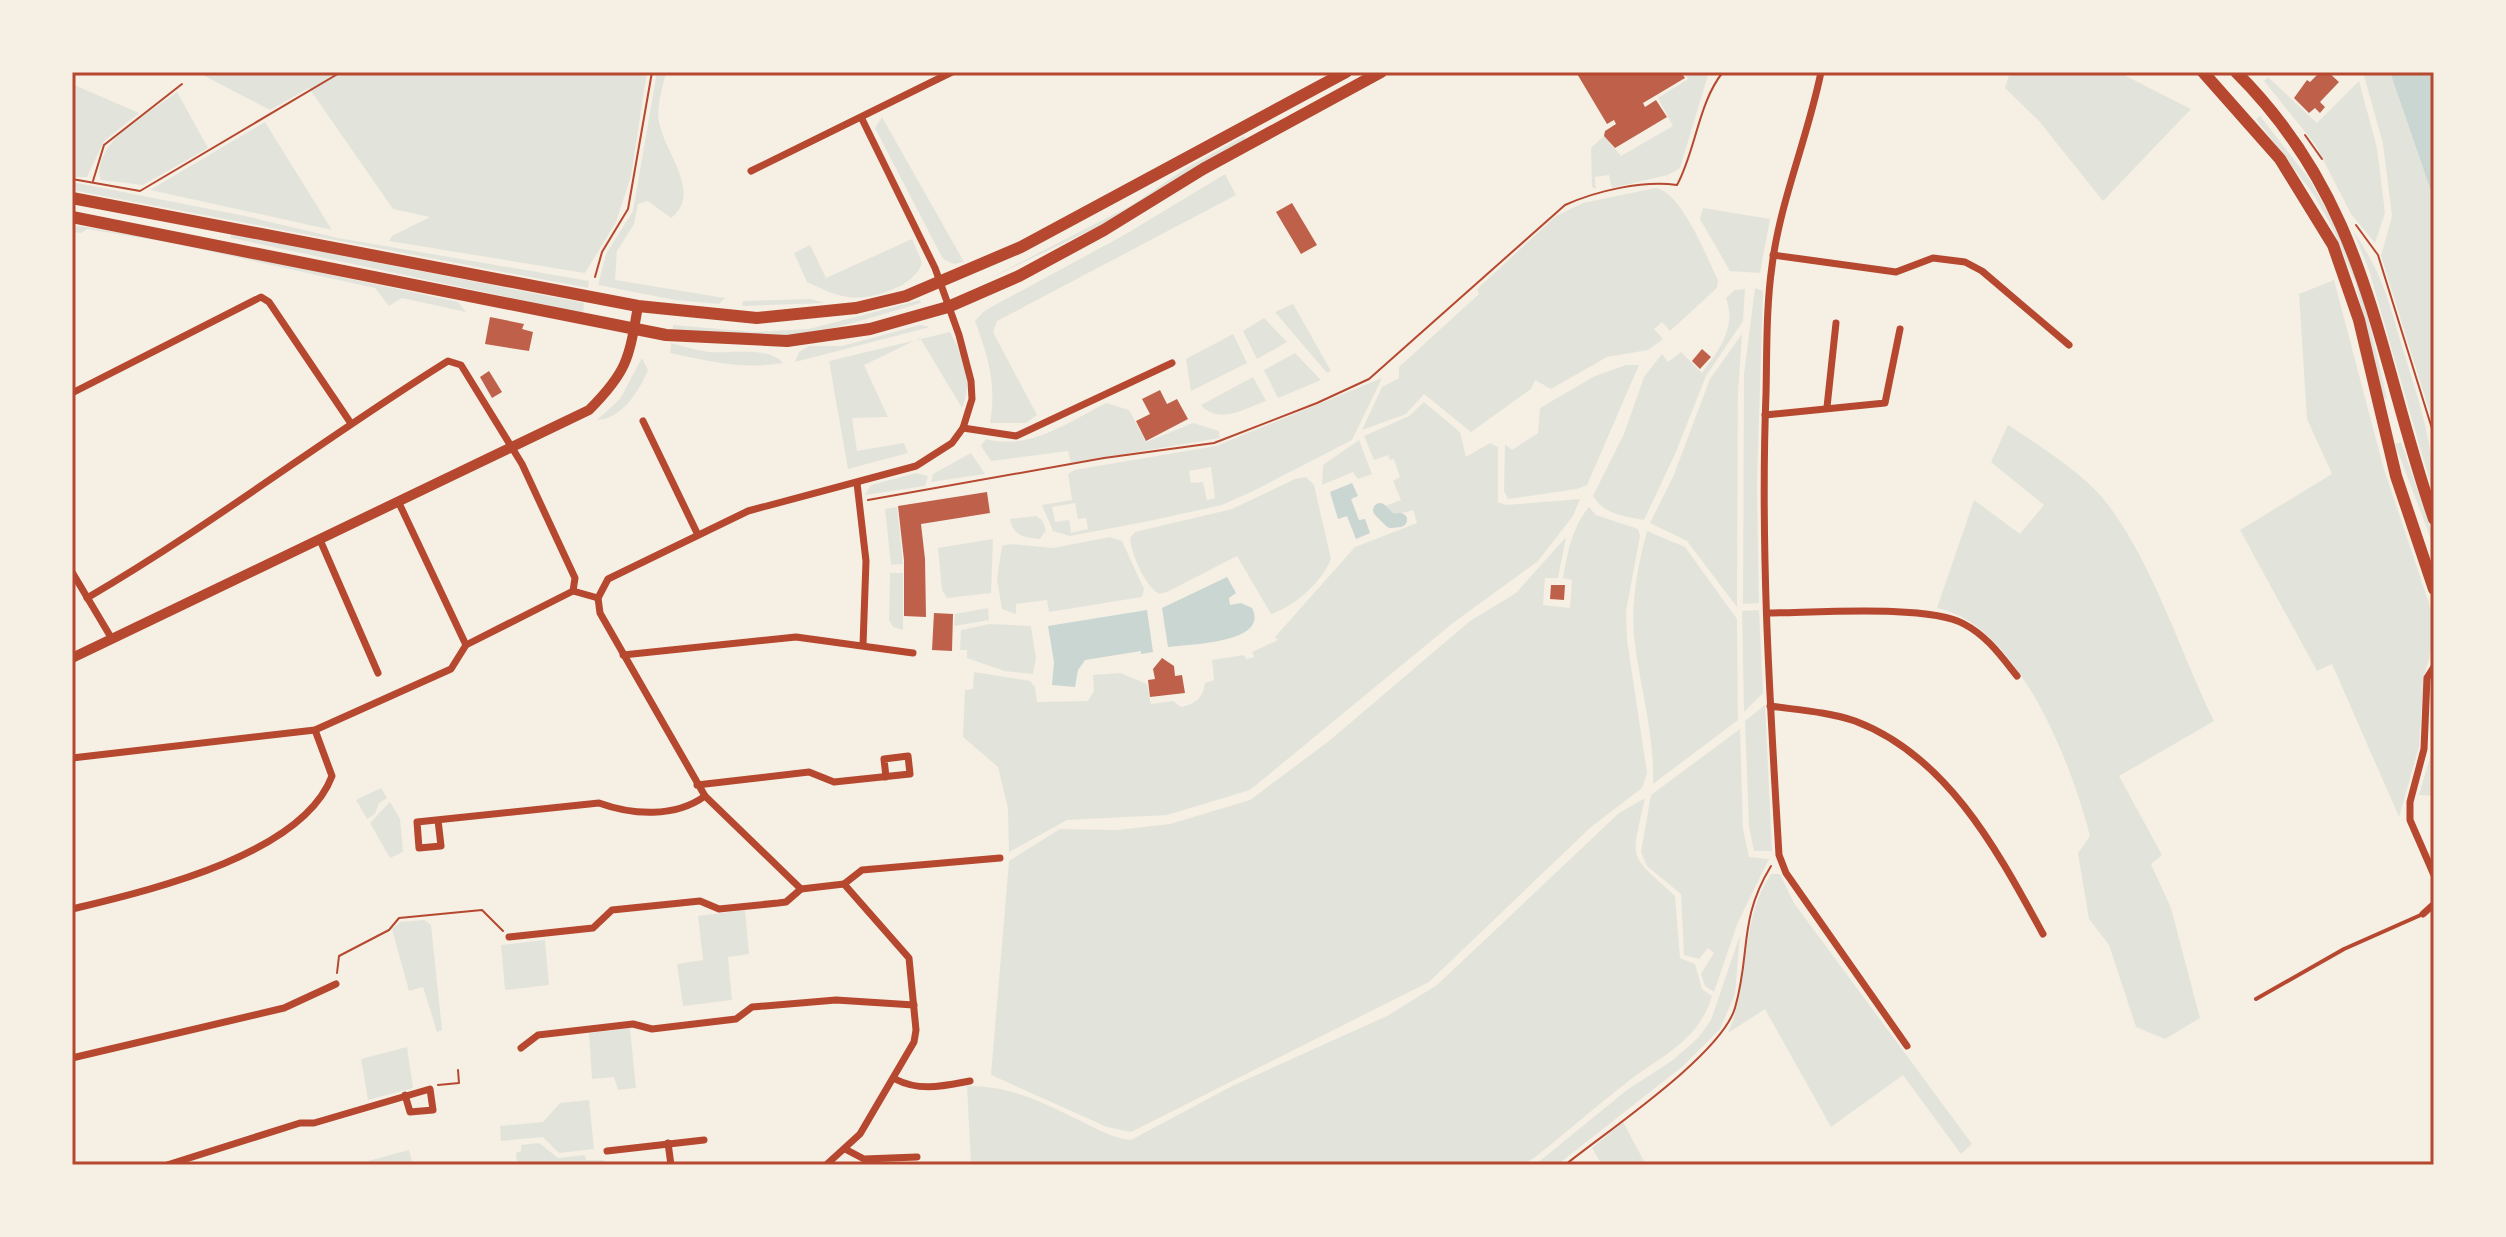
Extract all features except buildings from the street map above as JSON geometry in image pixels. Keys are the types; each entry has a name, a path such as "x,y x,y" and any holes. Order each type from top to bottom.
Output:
{"main road":[{"path":"72,198 638,306 725,316 803,316 856,308 940,284 1021,247 1346,72"},
{"path":"72,217 634,329 713,339 787,341 870,329 948,307 1019,276 1104,230 1203,169 1381,72"},
{"path":"2203,72 2280,159 2333,245 2347,277 2405,504 2434,589"},
{"path":"2227,97 2240,76 2295,140 2336,210 2364,276 2401,415 2434,519"},
{"path":"72,658 589,410 617,382 630,352 638,306"},
{"path":"2383,422 2401,415"}],"street":[{"path":"751,171 952,72"},
{"path":"1821,72 1773,255 1765,415 1767,613 1779,855 1786,873 1907,1046"},
{"path":"801,889 697,785 600,613 598,598 608,579 748,511 857,483 935,457 963,428 972,399 971,381 948,307 862,119"},
{"path":"1773,255 1896,272 1933,258 1965,262 1982,271 2069,345"},
{"path":"72,393 261,297 269,302 350,422"},
{"path":"1827,407 1836,323"},
{"path":"1765,415 1885,403 1900,329"},
{"path":"87,598 157,557 350,422 448,361 461,365 513,449 575,578 573,591"},
{"path":"963,428 1016,436 1172,363"},
{"path":"643,421 698,535"},
{"path":"857,483 866,561 863,645"},
{"path":"398,501 466,645"},
{"path":"320,540 378,673"},
{"path":"72,572 112,639"},
{"path":"72,758 315,730 451,669 466,645 573,591 598,598"},
{"path":"1767,613 1920,614 1962,622 1992,644 2017,676"},
{"path":"623,655 772,638 844,642 913,653"},
{"path":"2434,667 2427,678 2424,749 2410,802 2410,820 2434,875"},
{"path":"1770,706 1853,720 1904,746 1944,781 1970,815 1999,855 2043,934"},
{"path":"72,909 201,873 283,831 317,800 332,776 315,730"},
{"path":"697,785 809,772 834,782 886,777"},
{"path":"438,820 441,846 419,848 417,822 599,803 627,813 682,809 705,796"},
{"path":"509,937 593,928 612,910 700,901 719,909 786,902 801,889 844,884 862,870 1000,858"},
{"path":"826,1165 860,1134 914,1042 909,958 844,884"},
{"path":"2423,914 2434,904"},
{"path":"72,1058 284,1008 336,984"},
{"path":"521,1048 538,1035 633,1024 652,1029 736,1019 752,1007 836,1000 914,1005"},
{"path":"895,1079 910,1086 929,1088 970,1081"},
{"path":"167,1165 300,1123 314,1123 405,1095 430,1089 433,1110 410,1112 405,1095"},
{"path":"607,1151 704,1140"},
{"path":"668,1143 671,1165"},
{"path":"845,1149 864,1159 917,1157"}],"lane":[{"path":"2256,999 2344,949 2423,914"}],"path":[{"path":"72,179 140,191 341,72"},
{"path":"595,277 602,252 628,209 652,72"},
{"path":"859,502 1104,458 1214,443 1369,379 1565,205 1583,197 1663,183 1677,185 1689,163 1711,89 1723,72"},
{"path":"93,182 104,145 182,84"},
{"path":"2378,255 2434,435"},
{"path":"2432,429 2434,441"},
{"path":"1565,1165 1698,1059 1724,1032 1737,999 1750,908 1779,855"},
{"path":"336,984 339,956 389,930 399,918 482,910 509,937"},
{"path":"430,1089 459,1083 458,1070"}],"shaded area":[{"path":"197,72 647,72 631,176 616,222 585,273 389,241 392,236 430,217 393,209 309,88 270,110"},
{"path":"657,72 666,72 658,116 683,185 683,197 680,208 671,218 648,201 638,204 634,224 617,251 615,280 725,298 719,304 675,300 598,285 606,254 633,211"},
{"path":"1684,72 1709,72 1680,168 1668,175 1612,188 1609,175 1595,177 1596,189 1592,187 1591,148 1604,136 1621,156 1673,126 1658,98 1688,79"},
{"path":"2010,72 2118,72 2191,109 2103,201 2039,121 2005,88"},
{"path":"2363,72 2390,72 2434,200 2434,426 2381,256 2392,216 2383,144"},
{"path":"2390,72 2434,72 2434,200"},
{"path":"2268,77 2317,123 2359,81 2377,148 2385,213 2375,243 2351,214 2315,144 2264,81"},
{"path":"72,84 139,113 104,141 87,177 72,177"},
{"path":"177,92 208,148 143,185 101,180 100,166 114,141"},
{"path":"2260,116 2310,180 2342,238 2365,304 2387,399 2383,398 2356,285 2333,229 2314,195 2256,119"},
{"path":"882,117 964,262 954,264 943,259 875,128"},
{"path":"265,122 332,230 150,190"},
{"path":"1244,136 1246,140 1112,220 980,283 1132,205 1183,170"},
{"path":"1225,174 1236,195 997,321 993,332 1037,415 1026,423 990,423 990,371 975,321 984,311 1126,234"},
{"path":"72,182 338,238 589,281 588,288 72,190"},
{"path":"1655,188 1665,192 1683,212 1718,280 1717,288 1670,331 1662,322 1654,329 1663,339 1648,350 1607,357 1551,389 1535,380 1531,389 1471,432 1424,394 1406,414 1362,430 1382,387 1399,378 1399,367 1479,294 1477,289 1556,216 1583,203"},
{"path":"1703,208 1770,219 1760,273 1730,271 1700,219"},
{"path":"72,225 173,241 458,302 466,312 402,298 389,306 375,288 172,243 87,229 81,233 72,232"},
{"path":"2353,231 2379,277 2395,322 2425,425 2432,460 2434,496 2369,270"},
{"path":"231,234 584,303 583,313 231,238"},
{"path":"912,239 922,262 918,271 902,285 869,297 842,296 807,282 794,253 810,245 826,278"},
{"path":"2334,280 2383,466 2434,618 2434,641 2424,676 2419,747 2399,817 2332,664 2317,671 2240,530 2332,474 2307,419 2299,294"},
{"path":"1755,288 1763,291 1757,484 1759,603 1743,604 1744,374"},
{"path":"1745,289 1743,321 1706,376 1644,520 1616,514 1603,507 1593,496 1624,434 1644,377 1662,354 1668,362 1681,352 1702,373 1720,347 1728,328 1726,298 1735,290"},
{"path":"810,299 825,303 742,306 743,301"},
{"path":"920,300 921,303 854,322 797,334 744,335 673,329 673,325 754,332 809,329"},
{"path":"1293,304 1331,371 1327,373 1275,312"},
{"path":"1264,318 1287,342 1257,359 1243,331"},
{"path":"920,325 930,327 795,362 799,352 809,346 842,346"},
{"path":"950,332 963,360 967,378 962,408 921,339"},
{"path":"1233,334 1247,363 1191,391 1186,359"},
{"path":"1742,334 1738,392 1737,607 1687,541 1650,523 1673,477 1710,379"},
{"path":"915,340 864,365 888,417 852,418 857,451 904,443 908,453 848,469 829,361"},
{"path":"671,343 708,352 769,354 783,363 755,366 712,362 670,353"},
{"path":"1295,353 1321,380 1278,398 1264,370"},
{"path":"642,358 648,370 640,387 622,409 597,420 620,399"},
{"path":"1626,365 1639,365 1587,485 1508,499 1504,491 1505,444 1512,450 1538,433 1540,408 1595,376"},
{"path":"1253,377 1266,401 1224,415 1208,411 1201,405"},
{"path":"1382,378 1352,440 1251,492 1222,505 1149,521 1070,536 1053,531 1042,505 1072,500 1068,474 1074,470 1216,446","holes":["1211,467 1215,498 1207,500 1203,482 1191,483 1189,471","1075,503 1078,519 1086,518 1088,529 1071,533 1069,520 1055,522 1052,507"]},
{"path":"1424,402 1460,432 1466,457 1490,443 1498,447 1498,502 1506,505 1580,499 1573,516 1538,561 1453,623 1250,790 1167,815 1067,820 1009,852 1008,809 998,767 963,737 965,690 973,689 974,672 1030,681 1035,687 1037,702 1088,701 1094,691 1093,675 1120,673 1147,684 1151,704 1173,701 1181,707 1195,702 1203,692 1205,683 1214,680 1212,660 1244,655 1246,659 1254,657 1252,652 1278,640 1275,637 1355,547 1417,523 1413,510 1392,516 1385,506 1401,500 1393,481 1400,477 1394,459 1390,460 1388,455 1374,460 1364,436 1409,416"},
{"path":"1106,403 1129,410 1146,442 1193,423 1219,431 1220,438 1071,463 1068,451 991,461 981,446 986,439 1018,441 1048,433"},
{"path":"2008,425 2081,477 2119,519 2149,574 2214,721 2119,776 2162,855 2151,864 2171,908 2200,1018 2165,1039 2136,1027 2109,945 2089,919 2078,853 2090,836 2070,773 2037,701 1993,640 1966,619 1937,608 1974,500 2020,534 2044,505 1991,462"},
{"path":"1359,440 1372,474 1358,479 1353,472 1322,485 1323,465"},
{"path":"2401,442 2434,538 2434,547 2395,444"},
{"path":"971,453 985,474 931,482 933,474"},
{"path":"916,473 928,476 925,486 865,495 871,485"},
{"path":"1306,477 1314,485 1331,559 1314,585 1289,606 1271,614 1237,556 1159,594 1144,577 1131,545 1130,538 1135,532 1232,509 1295,479"},
{"path":"1352,483 1358,496 1351,499 1359,520 1365,519 1370,533 1356,539 1347,516 1338,519 1330,492"},
{"path":"897,507 903,564 891,565 885,509"},
{"path":"1589,507 1596,515 1638,529 1640,536 1626,611 1627,640 1647,773 1642,788 1591,827 1429,982 1131,1132 1107,1127 991,1075 1009,861 1060,829 1117,830 1170,824 1250,800 1329,741 1470,621 1516,593 1566,537 1558,578 1545,578 1543,605 1570,608 1572,580 1563,578 1575,531"},
{"path":"1036,516 1042,520 1046,530 1040,539 1020,535 1010,519"},
{"path":"1647,531 1685,547 1737,619 1738,720 1653,784 1652,747 1633,623 1636,583"},
{"path":"1110,537 1122,541 1144,589 1142,597 1049,612 1047,600 1016,604 1016,614 1002,609 997,579 1002,546 1053,548"},
{"path":"993,539 991,593 947,598 942,590 938,548"},
{"path":"890,573 903,573 903,630 893,627 889,620"},
{"path":"1227,577 1236,593 1229,598 1230,605 1241,603 1252,608 1254,620 1250,628 1225,640 1168,647 1162,608"},
{"path":"988,608 989,620 954,626 955,614"},
{"path":"1147,610 1153,652 1085,660 1078,670 1075,687 1052,685 1054,662 1048,626"},
{"path":"1759,610 1763,693 1744,712 1742,611"},
{"path":"990,624 1031,626 1036,659 1033,674 1004,671 967,658 967,650 960,650 961,630"},
{"path":"1765,705 1772,851 1754,851 1749,827 1745,721"},
{"path":"1740,729 1743,829 1749,857 1769,859 1738,922 1714,992 1705,986 1701,974 1714,953 1708,948 1699,959 1684,955 1681,894 1647,866 1641,852 1651,795"},
{"path":"2434,744 2434,796 2419,795"},
{"path":"381,788 387,798 367,819 356,800"},
{"path":"1645,798 1637,835 1637,855 1648,871 1675,896 1680,958 1695,964 1702,989 1712,996 1706,1012 1687,1038 1534,1158 1521,1165 971,1165 967,1086 1025,1096 1104,1132 1131,1140 1232,1086 1387,1016 1437,985 1619,813"},
{"path":"390,802 400,819 403,852 390,858 370,823"},
{"path":"1771,874 1780,874 1794,903 1972,1144 1961,1154 1903,1075 1831,1127 1765,1009 1728,1033 1740,993 1754,912"},
{"path":"745,910 749,954 728,957 732,1000 683,1006 677,964 703,960 698,916"},
{"path":"424,920 431,925 442,1030 437,1032 423,987 409,991 392,929 400,922"},
{"path":"1740,935 1735,994 1720,1029 1683,1066 1557,1165 1535,1165 1627,1090 1673,1060 1698,1038 1711,1020"},
{"path":"545,940 549,985 505,990 501,945"},
{"path":"630,1028 636,1088 618,1090 614,1077 592,1079 589,1033"},
{"path":"407,1047 413,1088 368,1100 361,1059"},
{"path":"589,1100 594,1149 559,1153 543,1137 501,1141 500,1126 543,1122 560,1103"},
{"path":"1623,1122 1646,1165 1602,1165 1592,1148"},
{"path":"539,1143 558,1158 585,1155 586,1160 604,1160 605,1165 517,1165 516,1153 521,1151 521,1145"},
{"path":"409,1150 413,1165 370,1165 368,1161"}],"waterway":[{"path":"1380,510 1391,521 1400,520"}]}
